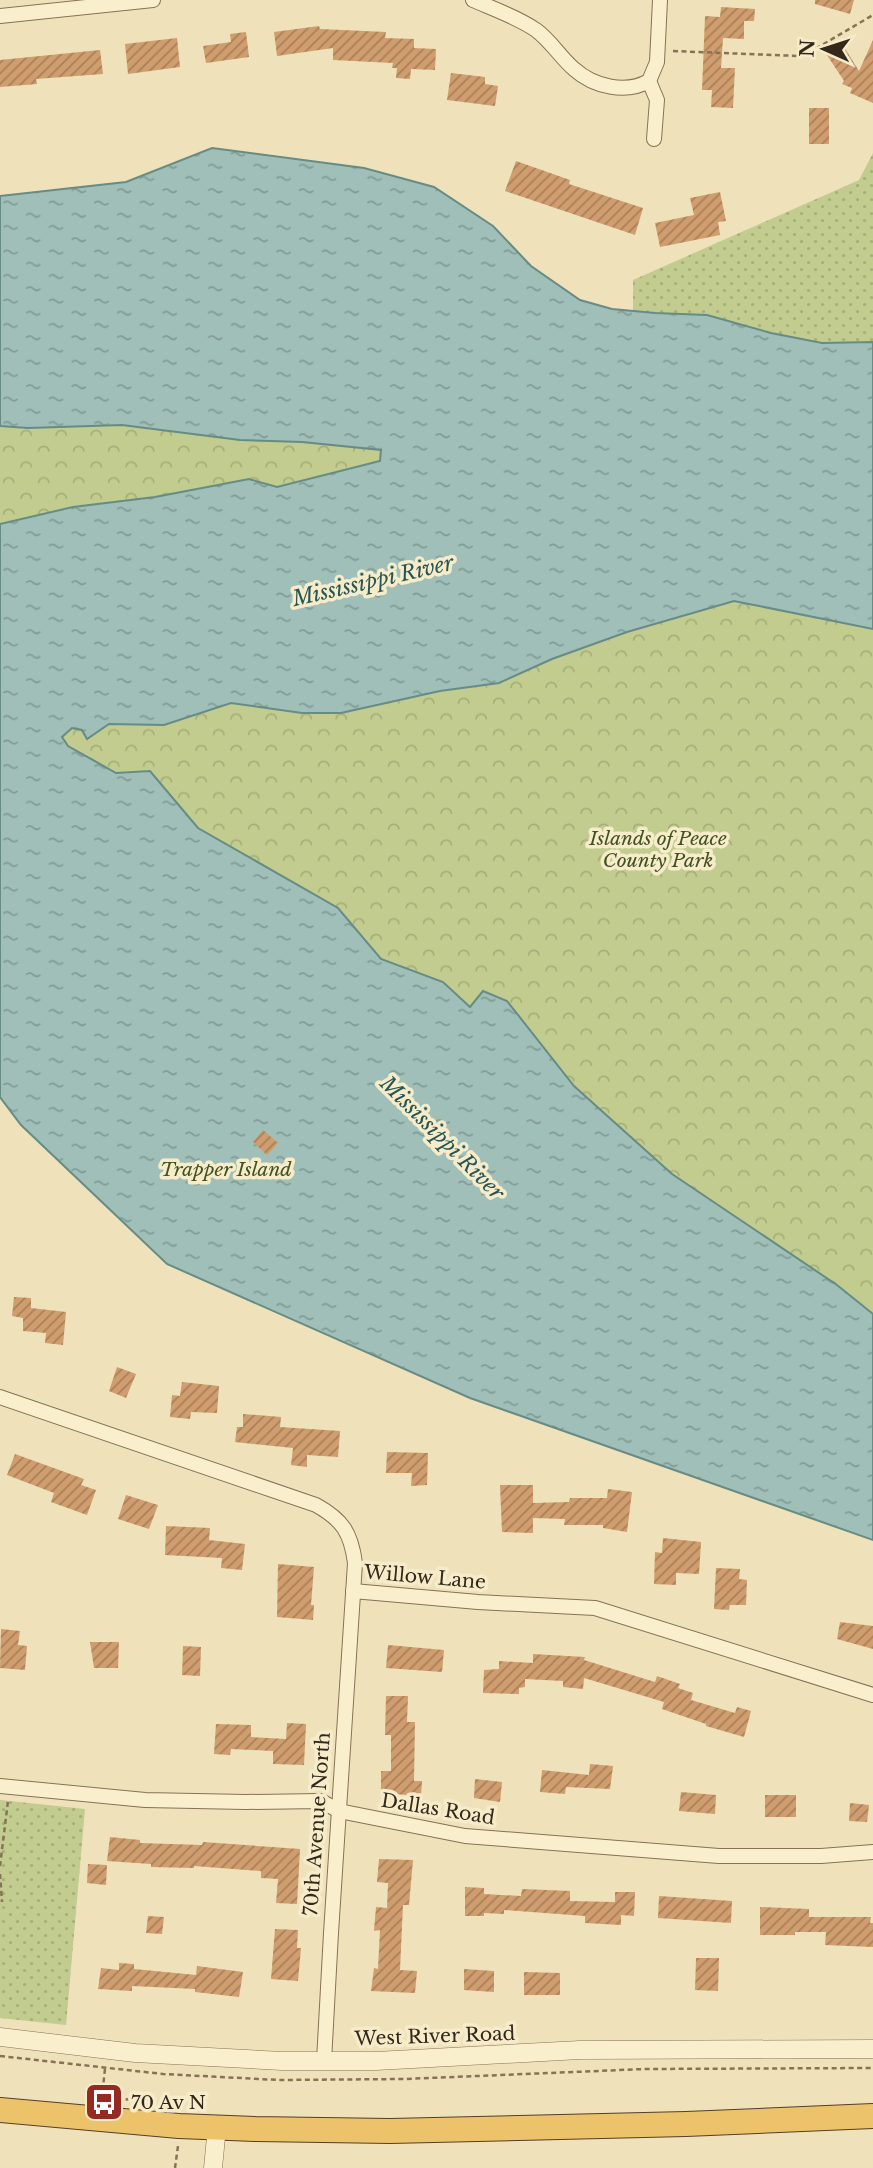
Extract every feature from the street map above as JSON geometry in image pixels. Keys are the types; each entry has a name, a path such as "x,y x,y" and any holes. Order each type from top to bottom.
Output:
{"highway":[{"path":"0,2110 216,2127 390,2132 873,2116"}],"street":[{"path":"0,16 64,5 153,0"},
{"path":"473,0 524,22 552,43 574,69 599,83 627,88 649,81 657,62 660,0"},
{"path":"649,81 657,100 654,139"},
{"name":"Willow Lane","path":"0,1396 316,1505 333,1514 345,1528 353,1546 353,1591 478,1602 595,1608 873,1695"},
{"name":"70th Avenue North","path":"324,2061 353,1591"},
{"name":"Dallas Road","path":"5,1787 145,1800 321,1801 339,1811 465,1836 719,1856 821,1856 873,1852"},
{"name":"West River Road","path":"0,2037 135,2053 242,2060 388,2060 580,2050 873,2049"},
{"path":"214,2168 216,2127"}],"path":[{"path":"658,51 798,55 810,52 873,15"},
{"path":"0,1866 5,1787"},
{"path":"0,1874 2,1902"}],"green space":[{"path":"873,153 873,342 823,343 633,311 633,280 859,180"},
{"path":"122,425 240,440 302,442 381,450 380,461 277,487 249,479 155,497 73,507 0,524 0,426 28,428"},
{"name":"Islands of Peace County Park","path":"734,601 873,629 873,1314 837,1285 672,1174 574,1086 507,1001 470,1007 443,982 381,959 338,908 198,828 150,771 116,773 68,746 62,737 72,728 82,730 87,739 109,724 164,725 231,703 302,713 498,683 552,659 627,632"},
{"path":"0,1800 85,1809 66,2025 0,2018"}],"water":[{"name":"Mississippi River","path":"212,148 364,168 434,187 493,226 531,266 580,300 612,309 707,315 771,333 822,343 873,342 873,629 734,601 627,632 552,659 499,683 440,691 341,713 302,713 231,703 164,725 109,724 87,739 82,730 72,728 62,737 68,746 116,773 150,771 198,828 338,908 381,959 443,982 470,1007 483,991 507,1001 574,1086 672,1174 837,1285 873,1314 873,1540 470,1398 167,1264 21,1125 0,1097 0,524 73,507 155,497 249,479 277,487 380,461 381,450 302,442 240,440 122,425 28,428 0,426 0,196 126,182"}],"building":[{"path":"815,0 854,0 850,14 815,4"},
{"path":"721,7 755,9 754,21 744,21 744,39 723,38 721,68 735,68 733,108 711,107 712,90 702,90 705,16 720,17"},
{"path":"319,26 320,29 386,32 385,38 414,39 414,48 436,49 435,70 411,69 410,79 396,78 397,68 392,68 393,63 333,60 333,48 277,56 274,32"},
{"path":"246,32 249,57 206,63 203,46 231,42 230,34"},
{"path":"177,38 180,67 128,74 125,44"},
{"path":"873,40 873,103 850,93 852,88 842,84 844,81 825,52 841,42 859,71"},
{"path":"100,50 103,74 36,79 37,84 0,87 0,60"},
{"path":"451,73 485,77 485,84 498,86 495,106 447,100"},
{"path":"809,108 829,108 829,144 809,144"},
{"path":"516,161 570,180 569,184 643,208 635,235 505,191"},
{"path":"720,192 726,221 718,222 720,235 660,247 655,223 694,215 690,198"},
{"path":"263,1130 278,1143 267,1155 253,1142"},
{"path":"14,1297 31,1298 31,1308 66,1312 63,1345 45,1343 46,1333 23,1331 23,1318 12,1316"},
{"path":"117,1367 136,1374 126,1398 109,1391"},
{"path":"182,1382 219,1386 217,1413 191,1412 190,1419 170,1417 172,1395 180,1396"},
{"path":"243,1414 281,1417 280,1427 340,1431 338,1457 307,1455 307,1467 291,1465 293,1448 235,1442 237,1427 243,1427"},
{"path":"387,1452 428,1453 427,1485 411,1486 412,1473 386,1473"},
{"path":"15,1454 84,1479 81,1485 96,1490 87,1515 51,1502 54,1493 7,1475"},
{"path":"500,1485 533,1485 533,1503 569,1502 570,1498 607,1498 608,1489 632,1492 627,1532 603,1528 603,1525 564,1525 565,1519 533,1518 533,1533 502,1532"},
{"path":"126,1495 158,1505 149,1529 118,1519"},
{"path":"166,1526 210,1528 209,1540 245,1544 242,1570 221,1568 222,1558 165,1555"},
{"path":"663,1538 701,1542 699,1574 676,1573 676,1585 654,1584 655,1552 662,1553"},
{"path":"278,1564 314,1567 311,1605 314,1605 313,1620 277,1617"},
{"path":"716,1568 740,1569 739,1579 747,1580 746,1605 730,1605 729,1610 714,1609"},
{"path":"840,1622 873,1626 873,1649 837,1639"},
{"path":"1,1629 20,1631 18,1645 27,1646 25,1670 0,1668"},
{"path":"90,1642 119,1642 118,1668 94,1668"},
{"path":"388,1645 444,1650 442,1672 386,1668"},
{"path":"183,1646 201,1647 200,1676 182,1675"},
{"path":"533,1654 585,1657 584,1660 655,1682 657,1676 680,1684 678,1688 693,1693 691,1700 735,1713 737,1707 751,1711 744,1737 662,1709 664,1702 584,1678 583,1689 563,1687 563,1681 525,1679 525,1687 519,1688 519,1694 483,1693 484,1670 499,1669 499,1661 533,1663"},
{"path":"386,1696 408,1696 407,1722 415,1722 414,1781 422,1781 421,1796 381,1793 381,1771 391,1771 391,1735 385,1735"},
{"path":"287,1723 306,1724 304,1765 273,1764 273,1751 231,1749 230,1755 214,1754 216,1724 251,1725 251,1737 286,1739"},
{"path":"590,1764 613,1766 610,1789 566,1787 565,1794 540,1792 542,1770 589,1775"},
{"path":"475,1779 502,1782 500,1802 474,1798"},
{"path":"681,1792 716,1795 715,1814 679,1811"},
{"path":"765,1795 796,1795 796,1817 765,1817"},
{"path":"850,1803 869,1805 867,1822 849,1821"},
{"path":"110,1837 140,1840 140,1843 202,1845 203,1842 300,1849 297,1904 276,1903 278,1879 261,1878 261,1871 194,1866 151,1867 151,1864 107,1861"},
{"path":"379,1859 413,1860 409,1905 403,1905 400,1970 417,1971 415,1993 371,1991 374,1968 378,1969 380,1930 374,1931 376,1907 387,1908 388,1883 377,1882"},
{"path":"88,1864 107,1865 106,1885 87,1883"},
{"path":"465,1887 484,1888 484,1894 521,1896 522,1889 570,1891 570,1901 615,1902 615,1892 635,1892 634,1916 621,1915 621,1925 585,1923 585,1916 504,1910 504,1914 465,1916"},
{"path":"659,1896 732,1901 731,1923 658,1918"},
{"path":"760,1907 809,1909 809,1917 871,1917 873,1947 825,1945 826,1932 760,1935"},
{"path":"148,1916 164,1917 162,1934 146,1933"},
{"path":"275,1929 298,1930 297,1948 301,1948 298,1981 271,1979"},
{"path":"696,1958 719,1958 718,1991 695,1990"},
{"path":"119,1963 134,1964 134,1969 196,1975 197,1966 243,1972 239,1997 195,1992 195,1989 132,1986 132,1991 98,1989 101,1968 119,1970"},
{"path":"464,1969 494,1971 494,1992 464,1990"},
{"path":"524,1972 560,1973 560,1995 524,1995"}],"place":[{"name":"70 Av N","path":"104,2102"}],"park label":[{"name":"Trapper Island","path":"226,1169"}]}
